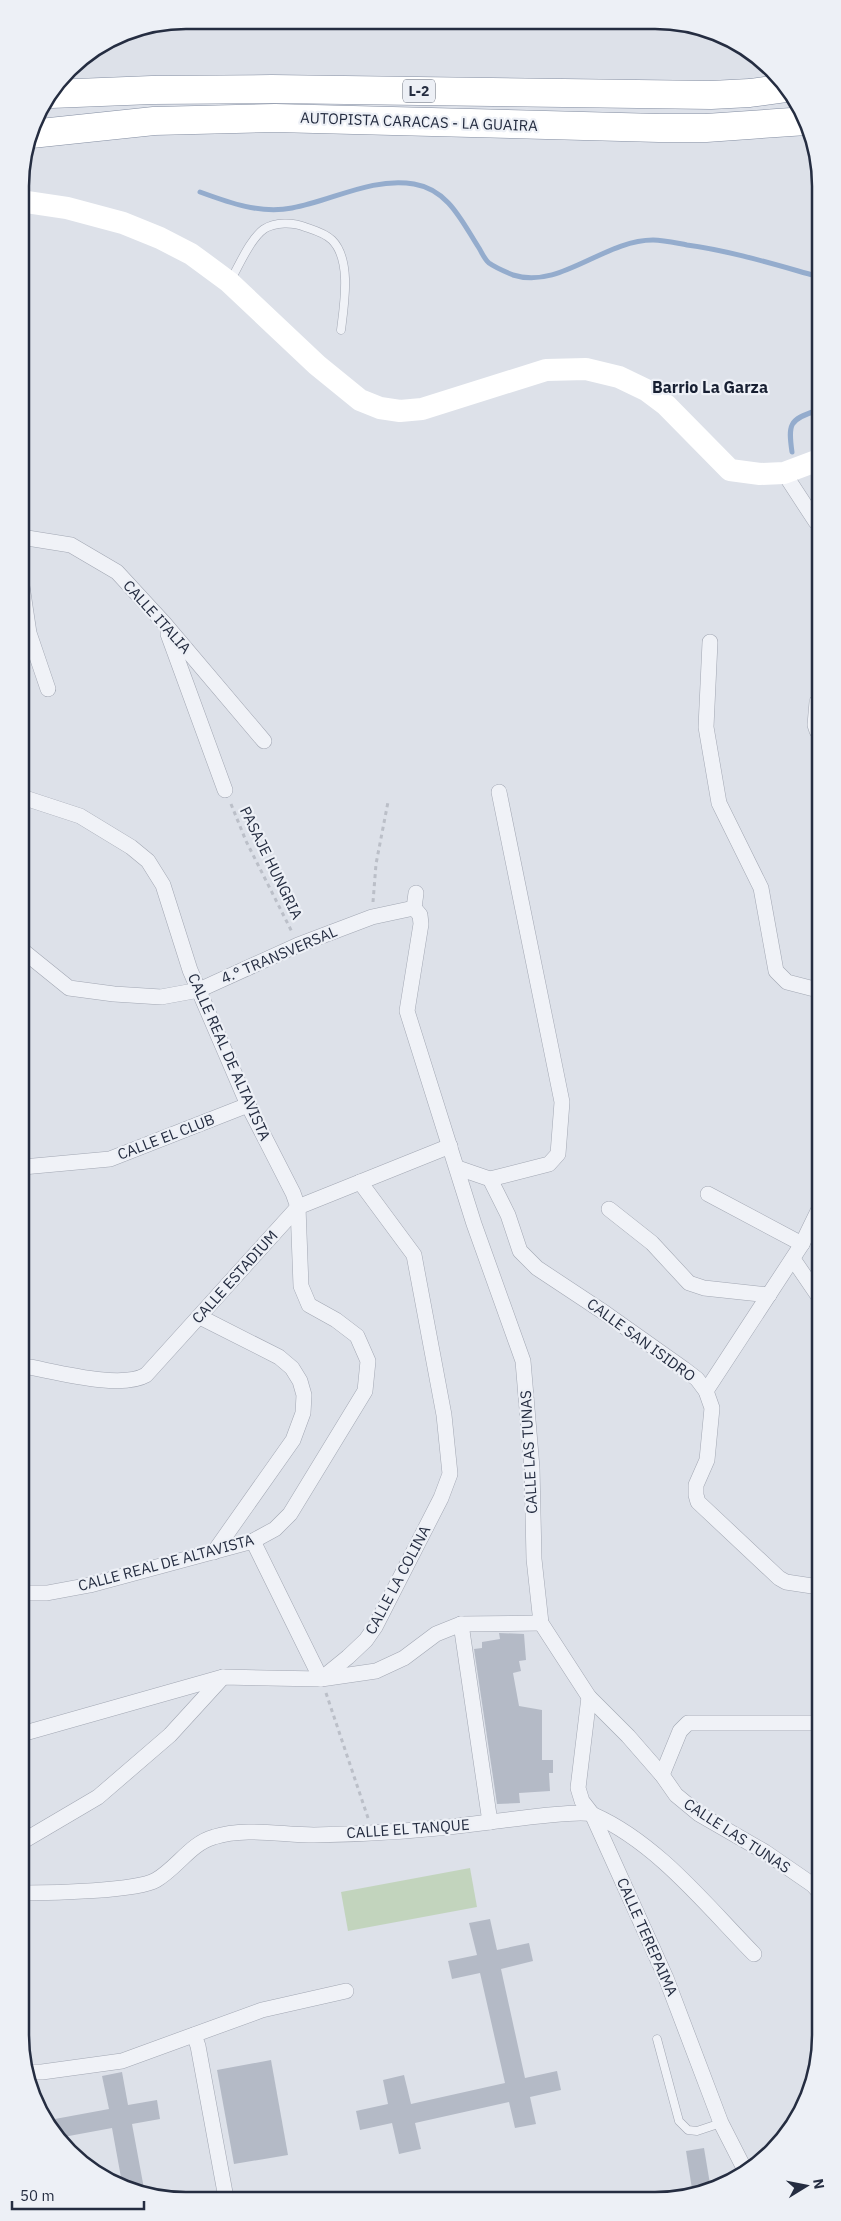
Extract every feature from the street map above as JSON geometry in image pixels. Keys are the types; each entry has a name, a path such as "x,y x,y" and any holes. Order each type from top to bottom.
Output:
{"highway":[{"name":"AUTOPISTA CARACAS - LA GUAIRA","path":"58,94 152,90 272,89 711,95 779,89"},
{"name":"AUTOPISTA CARACAS - LA GUAIRA","path":"38,133 154,121 265,119 659,128 750,126 798,122"}],"main road":[{"path":"29,202 67,208 123,223 160,238 191,254 229,282 317,365 360,400 380,408 400,411 422,409 546,370 586,369 619,377 646,390 666,405 730,470 760,474 784,473 812,462"}],"street":[{"path":"784,473 812,516"},
{"name":"CALLE ITALIA","path":"29,538 71,545 117,572 264,741"},
{"path":"164,624 225,790"},
{"path":"29,633 48,689"},
{"path":"710,642 706,727 719,802 761,888 776,971 788,982 812,988"},
{"path":"458,1168 490,1179 550,1164 558,1154 562,1102 499,792"},
{"name":"CALLE REAL DE ALTAVISTA","path":"29,799 80,816 132,847 148,861 163,885 190,970 248,1106 294,1192 298,1207 301,1286 309,1305 336,1320 357,1336 368,1361 365,1391 290,1514 275,1529 253,1542 90,1585 47,1593 29,1593"},
{"path":"414,908 416,893"},
{"name":"4.° TRANSVERSAL","path":"29,956 69,988 114,994 161,997 199,990 298,946 372,917 414,908"},
{"name":"CALLE LAS TUNAS","path":"414,908 420,915 421,924 407,1011 458,1168 474,1224 523,1361 532,1468 534,1559 540,1623 589,1697 628,1736 687,1806 765,1852 812,1884"},
{"name":"CALLE EL CLUB","path":"29,1167 110,1160 248,1106"},
{"name":"CALLE ESTADIUM","path":"29,1367 118,1382 146,1375 298,1207 450,1146"},
{"name":"CALLE SAN ISIDRO","path":"490,1179 508,1215 520,1251 537,1268 697,1379 706,1390 712,1408 707,1460 696,1485 698,1502 779,1578 786,1582 812,1585"},
{"name":"CALLE LA COLINA","path":"321,1679 348,1657 375,1627 441,1498 450,1474 444,1415 414,1255 360,1182"},
{"path":"708,1194 802,1244"},
{"path":"609,1209 652,1243 688,1283 704,1288 769,1295"},
{"path":"706,1390 793,1259 812,1223"},
{"path":"793,1259 812,1287"},
{"path":"200,1316 279,1356 292,1368 300,1381 304,1395 303,1413 293,1440 214,1552"},
{"path":"253,1542 321,1679"},
{"path":"29,1733 223,1677 321,1679 376,1671 404,1658 436,1634 461,1624 540,1623"},
{"path":"461,1624 490,1822"},
{"path":"29,1838 98,1797 170,1735 223,1677"},
{"name":"CALLE TEREPAIMA","path":"589,1697 578,1788 582,1801 592,1814 666,1978 721,2123 743,2166"},
{"path":"662,1775 680,1731 688,1722 812,1723"},
{"path":"592,1814 616,1827 655,1853 754,1954"},
{"name":"CALLE EL TANQUE","path":"29,1893 67,1892 142,1885 156,1880 199,1844 212,1837 232,1833 313,1835 373,1833 516,1818 592,1814"},
{"path":"33,2072 122,2061 262,2010 346,1991"},
{"path":"194,2035 198,2046 225,2192"}],"lane":[{"path":"229,282 256,236 264,229 274,225 290,223 319,232 331,239 340,249 346,294 341,330"},
{"path":"658,2039 679,2121 688,2130 697,2131 721,2123"}],"path":[{"name":"PASAJE HUNGRIA","path":"225,790 246,841 298,946"},
{"path":"372,917 376,864 388,802"},
{"path":"321,1679 373,1833"}],"green space":[{"path":"470,1868 477,1907 348,1931 341,1892"}],"building":[{"path":"499,1633 524,1634 526,1660 519,1661 521,1671 513,1673 519,1706 542,1710 542,1760 553,1760 553,1773 549,1773 550,1791 519,1793 520,1803 497,1804 474,1649 482,1648 482,1642 500,1639"},
{"path":"490,1919 497,1950 529,1943 533,1961 501,1969 525,2078 557,2071 561,2090 530,2097 536,2124 515,2128 509,2102 415,2123 421,2149 399,2154 392,2123 360,2130 356,2111 388,2104 383,2080 404,2075 411,2104 505,2083 480,1973 452,1979 448,1961 477,1955 469,1923"},
{"path":"271,2060 288,2155 234,2164 217,2070"},
{"path":"122,2072 128,2105 157,2100 160,2119 132,2124 144,2186 121,2178 112,2128 66,2136 53,2119 109,2109 102,2076"},
{"path":"704,2148 710,2182 692,2188 686,2151"}],"waterway":[{"path":"200,192 245,206 268,210 307,205 382,184 414,184 426,187 437,193 453,208 489,263 513,275 530,278 548,276 565,271 617,248 635,242 653,240 752,258 812,275"},
{"path":"792,452 790,435 792,424 800,417 812,412"}],"district":[{"name":"Barrio La Garza","path":"710,387"}]}
